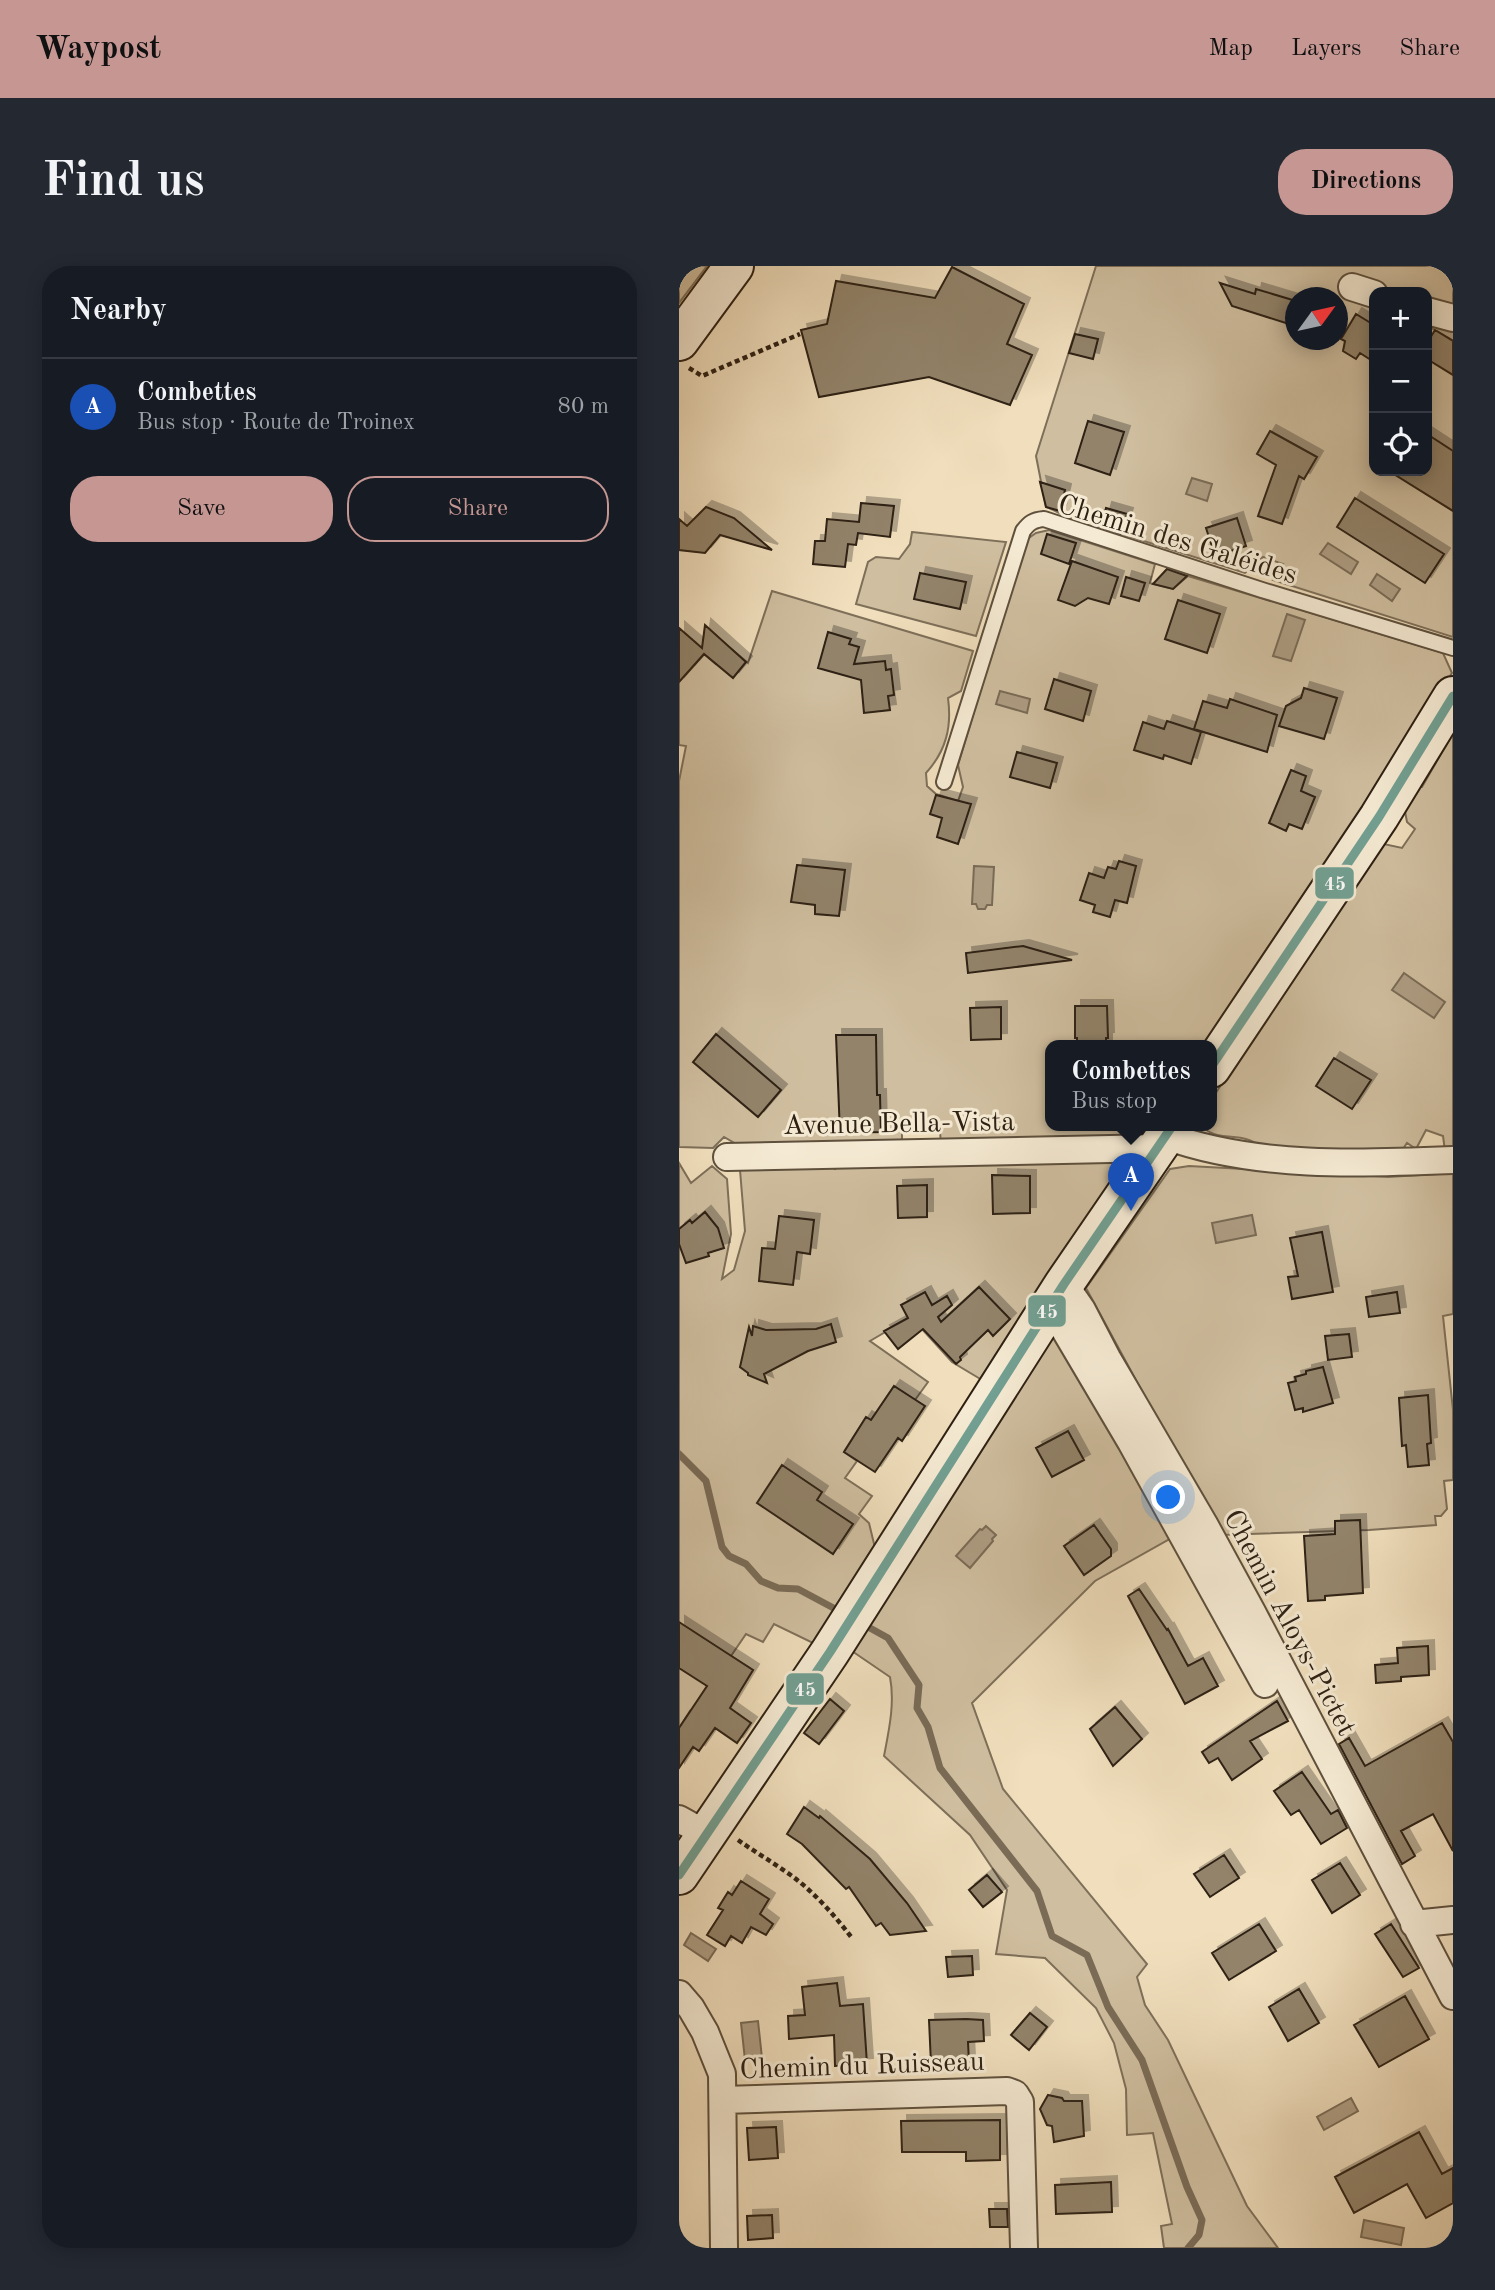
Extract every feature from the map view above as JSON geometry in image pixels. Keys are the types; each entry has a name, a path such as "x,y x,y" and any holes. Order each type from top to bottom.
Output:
{"street":[{"path":"681,352 734,266"},
{"path":"1432,312 1453,318"},
{"path":"1217,1060 1366,837 1453,695"},
{"path":"679,1875 704,1829 830,1652 1057,1295 1165,1136 1196,1147 1238,1155 1353,1164 1453,1160"},
{"name":"Avenue Bella-Vista","path":"727,1157 1165,1136"},
{"path":"1057,1295 1131,1442 1265,1684"},
{"name":"Chemin Aloys-Pictet","path":"1057,1295 1092,1328 1246,1601 1453,1996"},
{"path":"1414,1924 1453,1920"},
{"path":"679,1994 691,2008 722,2074 724,2248"},
{"name":"Chemin du Ruisseau","path":"723,2101 1007,2091 1015,2094 1020,2102 1024,2248"}],"lane":[{"name":"Chemin des Galéides","path":"944,782 1023,531 1035,520 1044,519 1262,590 1453,648"}],"path":[{"path":"681,352 702,376 800,334"},
{"path":"704,1829 792,1876 828,1909 852,1938"},
{"path":"1448,2248 1453,2245"}],"shaded area":[{"path":"679,266 707,266 679,303"},
{"path":"1096,266 1453,266 1453,312 1432,306 1432,287 1375,287 1356,281 1369,294 1369,476 1432,476 1432,328 1452,340 1453,637 1273,580 1283,564 1263,557 1245,573 1096,526 1091,517 1077,514 1071,518 1046,507 1036,456"},
{"path":"1192,478 1212,484 1207,501 1186,494"},
{"path":"1049,530 1155,564 1150,583 1173,589 1188,576 1443,653 1452,673 1214,1040 1045,1040 1045,1131 1149,1131 1131,1143 941,1143 939,1121 902,1121 902,1146 745,1149 724,1137 713,1148 679,1147 679,781 686,746 679,745 679,682 704,654 716,664 730,648 748,663 772,591 973,651 961,691 948,698 948,729 943,747 926,773 927,786 936,794 958,801 963,787 958,765 1026,540 1036,533"},
{"path":"912,532 1006,542 976,636 856,604 868,562 876,557 899,559 910,544"},
{"path":"1328,543 1358,562 1351,574 1320,554"},
{"path":"1377,574 1400,589 1392,601 1370,585"},
{"path":"1287,614 1305,620 1291,661 1273,656"},
{"path":"1000,691 1030,699 1027,713 996,704"},
{"path":"1453,733 1453,1150 1445,1151 1443,1136 1426,1130 1416,1149 1407,1143 1399,1155 1261,1147 1246,1139 1207,1131 1217,1131 1217,1091 1281,990 1384,844 1402,848 1415,829 1407,822 1404,806 1416,786 1422,787"},
{"path":"974,866 994,867 992,905 987,905 985,909 978,909 976,904 972,904"},
{"path":"1404,973 1445,1002 1434,1018 1392,990"},
{"path":"1125,1157 1129,1164 982,1380 952,1362 911,1317 870,1341 928,1382 915,1400 894,1386 871,1420 866,1417 844,1452 857,1461 845,1478 872,1496 859,1514 869,1523 876,1552 815,1644 774,1624 763,1642 746,1634 731,1656 753,1670 715,1728 690,1711 679,1728 679,1163 691,1183 712,1166 727,1179 731,1234 722,1279 734,1270 745,1231 740,1170 817,1161 835,1169 839,1163"},
{"path":"1189,1166 1388,1177 1453,1173 1453,1314 1443,1316 1453,1410 1453,1480 1444,1481 1447,1509 1441,1516 1435,1516 1436,1525 1220,1535 1086,1288 1170,1169"},
{"path":"1252,1215 1256,1235 1216,1243 1212,1223"},
{"path":"1052,1326 1173,1537 1095,1581 972,1703 1003,1789 1147,1964 1137,1977 1145,2005 1168,2040 1247,2206 1278,2248 1164,2248 1161,2226 1172,2224 1153,2133 1127,2135 1126,2089 1114,2043 1096,2008 1045,1958 996,1954 1007,1890 970,1835 884,1756 892,1707 890,1677 849,1649"},
{"path":"986,1526 996,1535 970,1568 956,1556 980,1529"},
{"path":"691,1933 716,1949 708,1961 684,1945"},
{"path":"758,2021 762,2058 745,2060 741,2023"},
{"path":"1351,2098 1358,2111 1324,2130 1317,2117"},
{"path":"1364,2220 1404,2228 1401,2245 1361,2237"}],"building":[{"path":"952,267 1024,304 1007,344 1032,355 1010,405 929,377 819,397 801,330 827,324 836,281 935,298"},
{"path":"1220,283 1255,294 1256,289 1285,298 1285,323 1232,306"},
{"path":"1356,314 1369,322 1369,359 1360,353 1356,359 1343,351 1348,350 1348,327"},
{"path":"1435,330 1453,341 1453,375 1432,362 1432,335"},
{"path":"1075,334 1098,339 1093,359 1069,353"},
{"path":"1088,421 1124,432 1110,475 1075,463"},
{"path":"1270,431 1317,457 1304,479 1299,476 1282,524 1258,516 1276,465 1257,454"},
{"path":"1432,437 1453,451 1453,511 1397,476 1432,476"},
{"path":"1040,482 1065,490 1060,511 1046,507"},
{"path":"1355,498 1444,554 1425,583 1337,527"},
{"path":"861,503 894,506 890,537 858,533 856,545 848,544 845,567 813,564 815,541 825,541 827,519 859,522"},
{"path":"706,507 734,518 772,550 720,535 705,553 679,550 679,519 687,526"},
{"path":"1106,508 1127,514 1121,534 1101,527"},
{"path":"1237,518 1246,546 1215,556 1206,528"},
{"path":"1047,534 1076,543 1069,564 1041,554"},
{"path":"1072,561 1118,577 1109,604 1088,598 1075,606 1058,600"},
{"path":"1167,569 1187,576 1173,589 1153,584"},
{"path":"920,573 966,582 960,609 914,599"},
{"path":"1126,577 1145,583 1139,601 1121,596"},
{"path":"1178,600 1220,614 1207,653 1165,639"},
{"path":"705,625 746,662 733,678 704,654 679,682 679,628 702,648"},
{"path":"828,632 851,639 849,644 859,647 854,664 885,661 886,670 891,669 894,695 888,696 890,710 864,713 861,680 818,668"},
{"path":"1054,679 1091,691 1083,721 1045,709"},
{"path":"1304,688 1337,698 1324,739 1279,726 1286,706 1301,698"},
{"path":"1230,699 1277,715 1267,752 1194,729 1203,701 1227,708"},
{"path":"1167,721 1201,732 1191,764 1164,755 1163,759 1134,750 1143,722 1164,729"},
{"path":"1017,752 1057,763 1050,788 1010,777"},
{"path":"1291,770 1306,776 1301,791 1315,797 1302,829 1289,824 1286,831 1269,823"},
{"path":"936,795 971,804 958,844 937,837 942,818 930,814"},
{"path":"1119,861 1136,866 1127,903 1115,900 1110,917 1093,912 1095,905 1080,900 1089,873 1104,878 1108,867 1116,869"},
{"path":"797,865 845,870 839,916 815,914 815,905 791,902"},
{"path":"1023,946 1072,960 968,973 966,953"},
{"path":"1075,1006 1107,1006 1106,1040 1075,1038"},
{"path":"1001,1007 1001,1039 971,1040 970,1008"},
{"path":"716,1034 781,1090 758,1117 693,1062"},
{"path":"836,1035 876,1035 881,1132 840,1133"},
{"path":"1334,1058 1371,1080 1352,1109 1316,1086"},
{"path":"992,1175 1030,1176 1030,1213 993,1214"},
{"path":"927,1185 927,1217 898,1218 897,1186"},
{"path":"705,1212 718,1228 724,1248 686,1263 679,1244 679,1229"},
{"path":"779,1216 814,1220 810,1254 797,1252 793,1285 759,1281 762,1248 775,1249"},
{"path":"1322,1232 1333,1292 1292,1299 1288,1277 1298,1276 1290,1238"},
{"path":"979,1287 1010,1319 993,1336 988,1330 956,1364 923,1329 898,1349 884,1331 908,1318 901,1305 925,1292 932,1305 947,1296 952,1305 938,1317 941,1322"},
{"path":"1397,1292 1400,1313 1369,1317 1366,1297"},
{"path":"831,1324 836,1342 808,1351 764,1374 767,1383 748,1375 740,1367 749,1327 752,1336 753,1326 766,1330 816,1329"},
{"path":"1349,1334 1352,1357 1328,1360 1325,1336"},
{"path":"1323,1367 1333,1403 1303,1412 1303,1408 1295,1410 1288,1383 1296,1381 1295,1377 1306,1374 1306,1371"},
{"path":"894,1386 925,1406 902,1441 898,1438 875,1472 844,1452 866,1417 871,1420"},
{"path":"1428,1395 1431,1443 1427,1444 1429,1465 1408,1467 1406,1445 1402,1446 1399,1398"},
{"path":"1068,1431 1084,1460 1052,1477 1036,1448"},
{"path":"782,1465 822,1492 817,1500 853,1524 833,1554 757,1503"},
{"path":"1360,1520 1363,1593 1325,1596 1325,1600 1308,1601 1304,1536 1335,1534 1335,1521"},
{"path":"1094,1525 1111,1549 1111,1556 1084,1575 1064,1546"},
{"path":"1139,1589 1168,1629 1188,1666 1203,1658 1218,1686 1185,1704 1128,1596"},
{"path":"679,1622 753,1670 730,1708 751,1723 737,1743 715,1728 699,1751 693,1747 679,1768 679,1728 707,1686 679,1668"},
{"path":"1428,1646 1429,1675 1401,1677 1401,1681 1376,1683 1375,1665 1398,1663 1397,1648"},
{"path":"830,1699 844,1711 819,1744 804,1733"},
{"path":"1277,1701 1288,1721 1250,1741 1262,1759 1232,1780 1218,1758 1209,1763 1202,1752"},
{"path":"1115,1707 1142,1739 1113,1766 1090,1729"},
{"path":"1442,1723 1453,1742 1453,1851 1433,1814 1401,1831 1415,1856 1402,1864 1339,1744 1349,1738 1365,1766"},
{"path":"1302,1772 1331,1814 1338,1810 1347,1828 1321,1844 1299,1810 1291,1815 1274,1791"},
{"path":"804,1807 819,1818 820,1816 870,1859 907,1903 926,1931 890,1935 881,1923 876,1926 849,1887 846,1889 802,1844 787,1834"},
{"path":"1224,1855 1239,1878 1210,1897 1194,1874"},
{"path":"1340,1863 1360,1895 1332,1913 1312,1880"},
{"path":"987,1875 1002,1892 983,1907 969,1890"},
{"path":"741,1881 769,1899 760,1914 773,1924 766,1935 751,1927 742,1943 731,1936 725,1946 707,1935 723,1910 718,1908 728,1892 732,1895"},
{"path":"1259,1924 1276,1951 1229,1980 1212,1953"},
{"path":"1391,1924 1419,1968 1403,1977 1375,1934"},
{"path":"972,1956 973,1975 948,1977 946,1957"},
{"path":"837,1983 840,2006 863,2004 867,2064 835,2066 834,2035 789,2039 788,2016 805,2015 802,1987"},
{"path":"1299,1989 1319,2023 1288,2041 1269,2007"},
{"path":"1405,1996 1429,2039 1379,2067 1354,2025"},
{"path":"1030,2013 1047,2027 1029,2050 1011,2035"},
{"path":"929,2020 983,2020 984,2041 968,2042 969,2062 931,2064"},
{"path":"1048,2095 1062,2098 1064,2101 1082,2101 1084,2136 1054,2142 1052,2126 1047,2125 1040,2109"},
{"path":"1000,2120 1000,2160 966,2161 966,2152 902,2152 901,2121"},
{"path":"776,2127 778,2158 749,2160 747,2128"},
{"path":"1419,2132 1442,2174 1453,2168 1453,2203 1426,2218 1407,2184 1354,2213 1335,2177"},
{"path":"1111,2182 1112,2212 1056,2214 1055,2185"},
{"path":"989,2209 1007,2209 1008,2227 990,2227"},
{"path":"772,2215 773,2238 748,2240 747,2216"}],"waterway":[{"path":"679,1454 706,1481 722,1547 729,1556 746,1564 761,1581 778,1588 798,1589 841,1612"},
{"path":"861,1623 888,1638 919,1685 917,1708 928,1727 940,1768 1037,1891 1052,1936 1087,1955 1108,2007 1142,2060 1187,2187 1202,2220 1199,2235 1188,2248"}],"transit line":[{"name":"45","path":"1217,1058 1379,817 1453,696"},
{"name":"45","path":"679,1875 830,1652 1064,1284 1169,1131"}],"place":[{"name":"Combettes","path":"1131,1211"}]}
